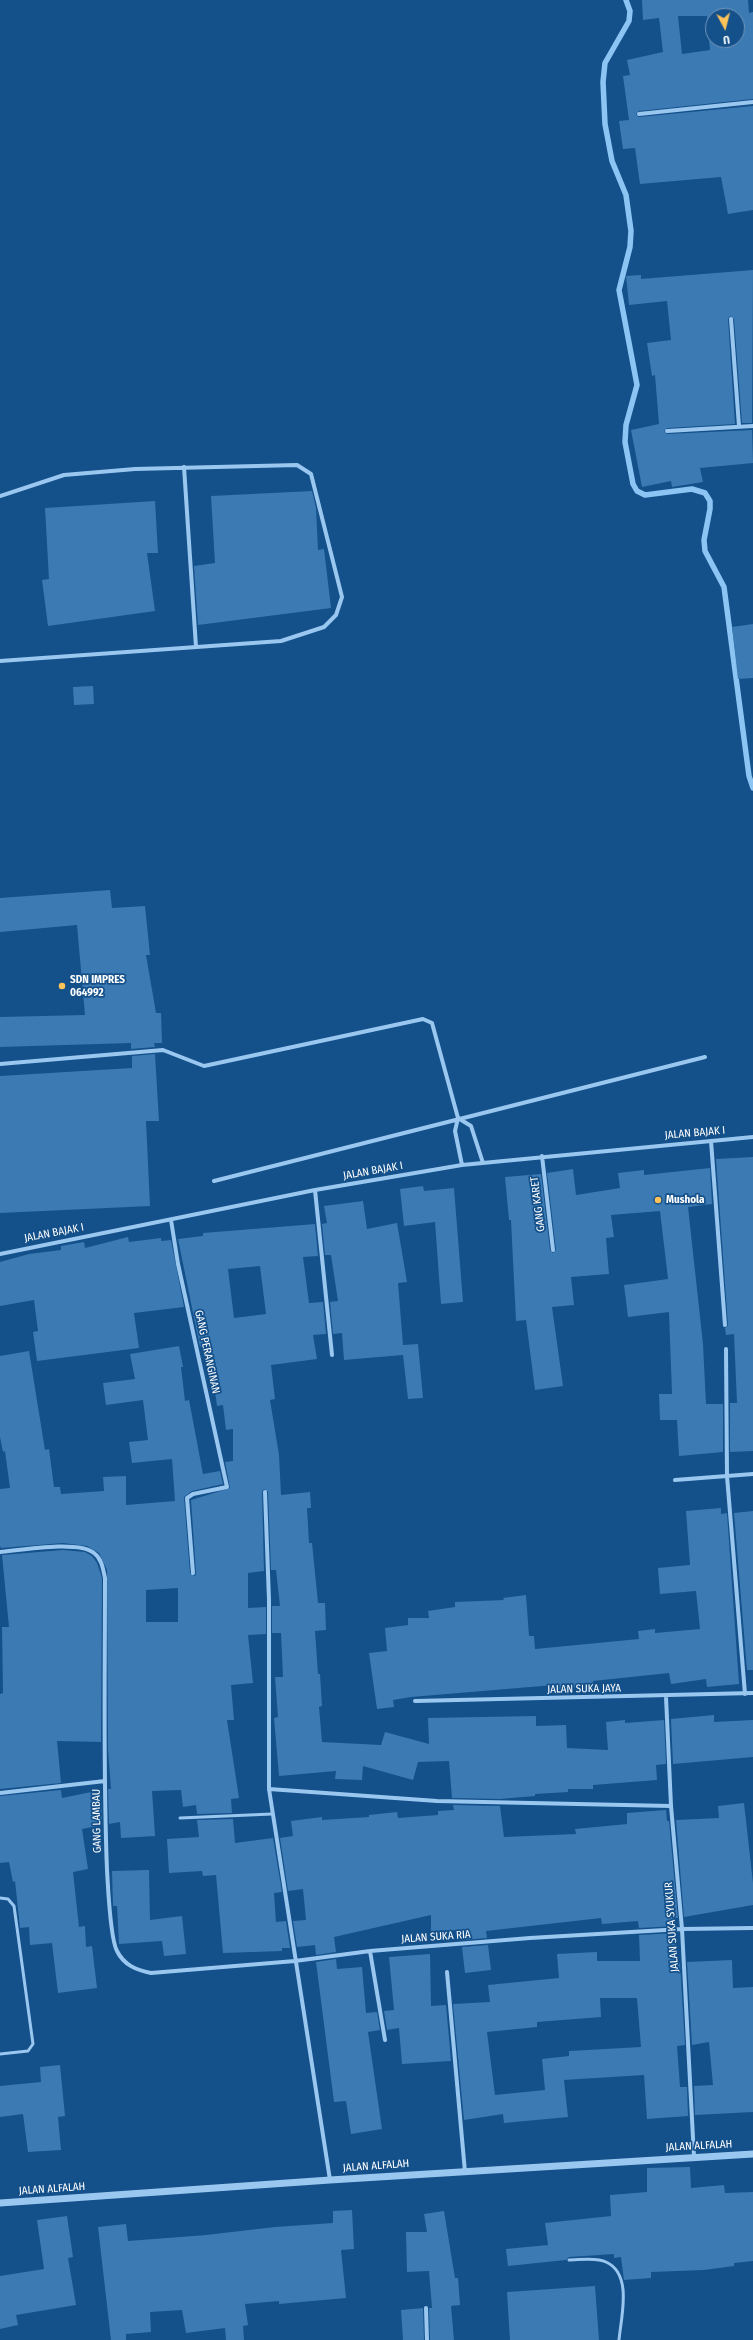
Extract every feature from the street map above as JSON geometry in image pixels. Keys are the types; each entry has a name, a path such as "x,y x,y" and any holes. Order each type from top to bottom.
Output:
{"street":[{"path":"639,114 753,102"},
{"path":"731,319 739,426"},
{"path":"667,431 753,426"},
{"path":"0,496 64,475 184,467 297,465 311,474 342,597 336,615 324,627 281,641 0,661"},
{"path":"184,467 196,647"},
{"path":"0,1064 163,1050 204,1066 423,1019 432,1024 458,1118 455,1130 462,1165"},
{"path":"214,1181 458,1118 705,1057"},
{"path":"458,1118 471,1126 483,1163"},
{"name":"JALAN BAJAK I","path":"0,1254 315,1190 462,1165 542,1156 753,1137"},
{"path":"710,1141 725,1325"},
{"name":"GANG KARET","path":"542,1156 553,1250"},
{"path":"315,1190 332,1355"},
{"name":"GANG PERANGINAN","path":"171,1220 178,1264 227,1487 192,1494 187,1498 194,1574"},
{"path":"726,1349 727,1476 745,1694"},
{"path":"675,1480 753,1474"},
{"path":"265,1492 269,1600 269,1789 330,2180"},
{"path":"0,1552 76,1547 93,1552 101,1560 105,1578 105,1781"},
{"name":"JALAN SUKA JAYA","path":"415,1701 666,1697 753,1693"},
{"name":"JALAN SUKA SYUKUR","path":"666,1697 671,1806 682,1929 694,2157"},
{"name":"GANG LAMBAU","path":"0,1792 105,1781 109,1899 116,1950 124,1962"},
{"path":"269,1789 437,1801 671,1806"},
{"name":"JALAN SUKA RIA","path":"124,1962 136,1970 151,1973 295,1961 370,1951 682,1929 753,1928"},
{"path":"370,1951 385,2040"},
{"path":"447,1972 465,2172"},
{"name":"JALAN ALFALAH","path":"0,2203 330,2180 753,2154"},
{"path":"426,2308 427,2340"}],"lane":[{"path":"180,1818 272,1814"},
{"path":"0,1898 8,1899 14,1906 33,2044 28,2051 0,2054"},
{"path":"569,2260 605,2261 614,2267 620,2275 624,2291 619,2340"}],"building":[{"path":"642,0 748,0 749,13 753,12 753,99 639,111 636,114 639,117 753,106 753,210 728,214 721,177 640,184 635,148 623,149 619,121 629,120 623,76 630,75 627,60 663,52 659,18 643,20"},
{"path":"753,270 752,423 742,423 734,319 730,316 728,319 735,424 667,428 664,431 667,434 752,430 753,463 700,468 703,482 672,487 671,481 642,487 631,430 659,424 655,375 652,376 647,343 671,340 667,301 629,305 626,276 641,275 641,279"},
{"path":"312,491 316,508 318,550 324,549 331,608 198,625 194,566 215,563 211,496"},
{"path":"155,501 158,553 147,553 155,611 48,626 42,580 49,579 45,508"},
{"path":"753,624 753,678 738,679 732,627"},
{"path":"93,686 94,704 74,705 73,687"},
{"path":"110,890 112,908 145,906 150,955 146,955 156,1013 161,1013 162,1043 154,1043 155,1047 131,1049 131,1043 0,1047 0,1017 85,1015 77,925 0,932 0,898"},
{"path":"155,1054 159,1121 146,1121 150,1206 0,1213 0,1076 132,1068 132,1056"},
{"path":"753,1157 753,1451 730,1452 730,1403 737,1403 734,1334 726,1335 725,1328 728,1325 716,1159"},
{"path":"710,1168 712,1204 688,1207 703,1344 706,1404 723,1404 723,1452 679,1456 677,1420 660,1420 659,1394 672,1394 669,1312 628,1317 624,1285 668,1279 660,1211 611,1215 614,1237 606,1238 609,1274 571,1277 574,1305 552,1307 563,1386 535,1390 526,1320 516,1321 511,1220 509,1220 505,1177 541,1174 550,1250 553,1253 556,1250 547,1173 573,1169 576,1195 620,1188 618,1173 644,1170 644,1175"},
{"path":"423,1186 424,1191 454,1188 463,1302 441,1304 435,1222 404,1226 400,1189"},
{"path":"363,1201 367,1229 397,1223 407,1282 398,1283 403,1345 418,1344 423,1398 408,1399 403,1355 344,1360 342,1333 333,1334 330,1302 338,1301 331,1255 325,1255 322,1224 327,1223 324,1206"},
{"path":"315,1224 318,1256 303,1257 309,1303 323,1302 326,1334 313,1335 317,1359 271,1365 275,1399 270,1400 279,1455 281,1495 310,1492 311,1508 307,1508 309,1543 312,1543 318,1603 325,1603 326,1630 315,1631 318,1674 320,1674 322,1706 319,1707 322,1742 381,1745 385,1732 429,1744 428,1718 536,1716 536,1726 566,1725 567,1748 608,1750 606,1722 625,1720 625,1723 664,1720 666,1764 656,1765 657,1780 593,1785 593,1789 568,1789 568,1792 535,1794 535,1796 500,1799 452,1798 449,1761 418,1762 413,1780 363,1766 362,1780 335,1779 336,1771 279,1776 274,1718 278,1717 275,1677 283,1677 281,1633 272,1633 272,1606 280,1606 276,1570 271,1570 268,1492 264,1489 262,1492 264,1571 248,1573 248,1608 266,1607 266,1634 248,1635 253,1683 231,1685 234,1720 227,1720 239,1798 231,1799 232,1813 197,1814 196,1805 183,1807 181,1790 152,1791 155,1836 121,1838 120,1822 109,1824 108,1789 111,1789 108,1749 107,1570 99,1553 87,1546 63,1543 1,1548 0,1546 0,1489 10,1488 5,1451 3,1452 0,1437 0,1356 29,1351 45,1450 49,1449 54,1487 60,1487 61,1494 104,1491 103,1477 126,1476 126,1505 175,1501 172,1459 132,1463 129,1442 148,1440 143,1400 106,1405 103,1383 135,1379 130,1354 179,1346 183,1367 181,1367 185,1401 189,1400 203,1474 220,1471 223,1484 192,1491 184,1497 190,1573 195,1576 191,1500 230,1488 225,1462 233,1461 233,1429 226,1430 223,1405 217,1406 209,1346 200,1347 178,1239 203,1236 203,1233","holes":["260,1266 266,1314 234,1318 228,1269","178,1588 178,1622 146,1622 146,1590"]},
{"path":"128,1237 129,1242 161,1238 161,1241 171,1240 184,1307 134,1313 139,1348 37,1361 33,1332 38,1331 34,1300 0,1306 0,1262 29,1254 61,1250 61,1246 84,1242 85,1248"},
{"path":"721,1508 721,1514 727,1513 739,1684 707,1687 706,1679 671,1684 669,1673 593,1681 594,1685 554,1690 554,1685 411,1697 393,1700 394,1707 377,1709 369,1653 387,1651 385,1628 408,1625 408,1618 429,1618 428,1611 455,1607 455,1602 504,1600 503,1598 526,1595 529,1636 534,1636 535,1649 639,1639 638,1631 655,1629 655,1633 700,1629 696,1591 660,1594 658,1568 690,1565 686,1511"},
{"path":"753,1511 753,1670 747,1670 734,1513"},
{"path":"63,1550 85,1552 92,1556 97,1563 102,1578 101,1742 57,1741 61,1783 0,1789 0,1694 3,1693 2,1627 9,1627 2,1555"},
{"path":"714,1715 714,1722 753,1720 753,1757 673,1764 671,1719"},
{"path":"61,1790 62,1798 101,1790 102,1825 82,1829 88,1869 73,1872 79,1927 85,1926 86,1947 92,1946 97,1988 58,1993 52,1943 30,1945 29,1927 20,1928 15,1881 13,1882 9,1862 0,1863 0,1796"},
{"path":"744,1803 753,1883 753,1905 684,1917 676,1820 719,1818 718,1806"},
{"path":"453,1805 500,1806 504,1837 576,1834 575,1829 627,1824 627,1813 666,1810 667,1821 669,1821 678,1918 675,1918 676,1926 639,1928 638,1921 602,1924 601,1918 486,1931 487,1938 462,1940 460,1930 431,1931 431,1915 334,1937 336,1952 316,1955 315,1945 297,1947 293,1921 306,1920 303,1889 288,1891 280,1838 293,1836 291,1821 322,1817 322,1820 369,1817 369,1815 397,1812 398,1818 438,1815 438,1811 454,1810"},
{"path":"233,1819 235,1843 273,1838 282,1892 274,1893 276,1922 286,1921 290,1948 282,1948 282,1951 223,1953 216,1875 203,1876 202,1871 169,1873 167,1839 199,1837 197,1820"},
{"path":"149,1870 150,1920 182,1916 186,1954 164,1956 162,1941 119,1944 117,1906 113,1906 112,1871"},
{"path":"676,1933 677,1963 680,1963 685,2045 677,2046 680,2087 687,2087 688,2116 647,2119 644,2075 564,2080 568,2117 504,2123 503,2114 464,2120 453,2004 490,2002 488,1985 559,1978 557,1954 597,1952 597,1961 640,1961 639,1935","holes":["600,1998 637,1998 641,2047 569,2051 569,2056 542,2059 545,2090 495,2095 487,2032 537,2027 537,2022 601,2017"]},
{"path":"488,1945 491,1970 465,1973 462,1947"},
{"path":"430,1954 431,2006 446,2005 451,2061 402,2064 399,2028 387,2030 384,2011 394,2010 389,1957"},
{"path":"336,1959 337,1969 362,1967 366,2013 377,2012 380,2030 368,2032 382,2129 351,2134 346,2101 334,2102 316,1962"},
{"path":"732,1960 733,1988 753,1987 753,2112 695,2115 694,2086 713,2085 709,2042 692,2045 687,1962"},
{"path":"60,2065 65,2116 58,2117 61,2150 28,2152 23,2114 0,2117 0,2086 41,2082 40,2067"},
{"path":"690,2167 691,2188 724,2185 725,2193 753,2192 753,2261 734,2263 734,2266 704,2270 651,2272 651,2278 624,2280 621,2257 614,2258 614,2254 569,2257 566,2260 508,2266 506,2249 548,2245 545,2223 611,2216 610,2195 647,2192 647,2168"},
{"path":"352,2210 354,2249 341,2250 346,2298 279,2304 279,2301 245,2304 248,2325 243,2326 244,2340 226,2340 225,2328 186,2333 182,2310 150,2312 151,2332 126,2334 126,2340 111,2340 98,2227 126,2224 128,2241 333,2223 333,2211"},
{"path":"444,2211 455,2278 458,2278 460,2305 451,2306 454,2340 430,2340 429,2308 432,2308 429,2271 407,2272 406,2232 427,2232 424,2214"},
{"path":"67,2216 73,2257 68,2258 76,2305 16,2315 18,2325 0,2329 0,2276 44,2269 37,2220"},
{"path":"595,2286 599,2340 510,2340 507,2292"},
{"path":"423,2308 424,2340 403,2340 401,2310"}],"waterway":[{"path":"626,0 630,11 629,21 605,63 603,82 605,124 612,161 626,195 631,231 630,247 619,290 637,385 626,425 625,442 633,484 637,491 645,495 692,489 705,493 710,501 710,509 704,540 705,551 724,587 749,776 753,788"}],"place":[{"name":"SDN IMPRES 064992","path":"62,986"},
{"name":"Mushola","path":"658,1200"}]}
